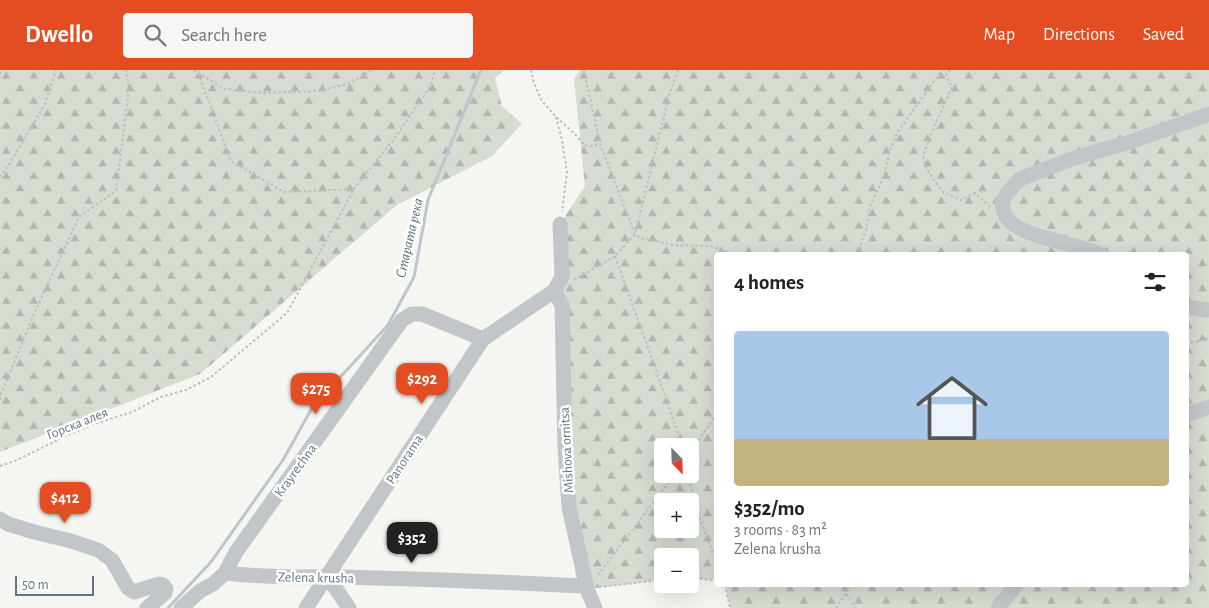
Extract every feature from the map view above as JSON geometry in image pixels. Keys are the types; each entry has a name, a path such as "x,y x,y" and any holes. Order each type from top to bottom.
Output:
{"street":[{"path":"1096,252 1051,240 1020,229 1006,218 1002,204 1007,193 1020,179 1074,158 1130,142 1209,114"},
{"path":"554,291 562,276 560,224"},
{"name":"Panorama","path":"306,608 483,339 554,291"},
{"name":"Mishova ornitsa","path":"554,291 562,305 565,448 569,507 587,589 595,608"},
{"path":"1189,307 1209,310"},
{"name":"Krayrechna","path":"181,608 200,591 214,584 224,573 236,552 402,320 412,314 422,314 483,339"},
{"path":"1189,414 1209,406"},
{"path":"0,519 8,524 98,550 112,560 128,588 134,592 159,584 165,587 164,595 147,608"},
{"name":"Zelena krusha","path":"224,573 239,575 500,582 583,586 587,589"},
{"path":"327,576 349,608"},
{"path":"998,608 1014,587"}],"path":[{"path":"0,74 2,70"},
{"path":"0,178 45,104 56,70"},
{"path":"0,400 33,316 79,217 116,191 129,88 126,70"},
{"path":"194,70 225,88 264,94 319,91 351,83 371,70"},
{"name":"Горска алея","path":"0,466 17,460 91,425 132,412 161,397 186,390 211,377 287,313 354,189 394,139 430,86 435,70"},
{"path":"531,70 534,83 542,101 556,118 574,133 584,145 600,144"},
{"path":"584,70 600,144 635,234 640,238 672,245 710,246 729,252"},
{"path":"554,291 615,256 635,234 670,92 678,70"},
{"path":"860,252 870,207 884,176 890,150 897,133 942,70"},
{"path":"950,70 946,75 952,87 923,156 927,170 942,192 961,200 975,193 1006,218"},
{"path":"198,73 231,162 284,192 354,189"},
{"path":"556,118 562,140 567,173 560,224"},
{"path":"615,256 679,438"},
{"path":"1189,343 1209,338"},
{"path":"699,440 714,418"},
{"path":"587,589 668,483"},
{"path":"690,483 714,555"},
{"path":"699,578 714,581"},
{"path":"587,589 654,581"},
{"path":"725,587 730,608"},
{"path":"836,608 846,594 848,587"},
{"path":"846,594 855,608"}],"green space":[{"path":"0,70 504,70 495,78 502,106 522,124 492,156 397,205 200,374 0,452"},
{"path":"580,70 1209,70 1209,608 730,608 725,587 1189,587 1189,252 714,252 714,581 699,578 699,548 654,548 654,581 587,589 569,507 560,224 585,186 574,79"}],"waterway":[{"name":"Старата река","path":"168,608 211,562 283,460 312,408 388,325 414,277 428,200 481,70"}]}
